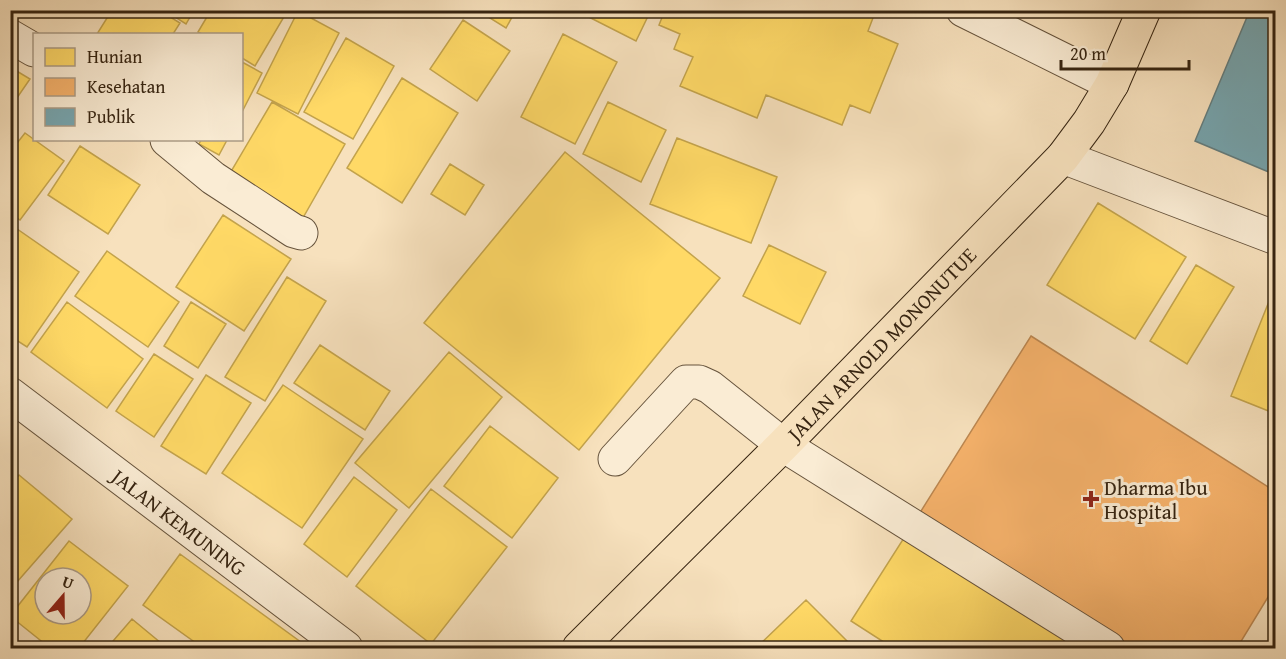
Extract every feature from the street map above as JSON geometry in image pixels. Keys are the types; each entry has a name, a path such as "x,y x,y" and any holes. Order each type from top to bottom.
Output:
{"highway":[{"name":"JALAN ARNOLD MONONUTUE","path":"579,648 783,445 1063,157 1089,122 1112,84 1144,10"}],"street":[{"path":"963,10 1112,84"},
{"path":"10,36 33,49"},
{"path":"168,141 213,178 294,231 301,233"},
{"path":"1063,157 1275,238"},
{"path":"615,459 687,382 699,382 710,387 783,445 1108,648"},
{"name":"JALAN KEMUNING","path":"10,394 346,648"}],"building: Hunian":[{"path":"112,10 159,10 180,23 174,33 98,33"},
{"path":"164,10 194,10 186,24"},
{"path":"211,10 288,10 255,66 243,59 243,33 198,32"},
{"path":"477,10 516,10 506,28"},
{"path":"575,10 651,10 636,41"},
{"path":"665,10 876,10 868,31 898,44 870,113 850,105 842,125 766,95 757,118 680,86 693,57 674,49 680,34 659,25"},
{"path":"298,11 339,33 298,114 257,93"},
{"path":"463,20 510,51 477,101 430,69"},
{"path":"563,34 617,62 575,144 521,117"},
{"path":"346,38 394,66 353,139 304,112"},
{"path":"243,63 262,73 243,110"},
{"path":"10,67 30,79 10,108"},
{"path":"402,78 458,113 402,203 347,168"},
{"path":"272,102 345,144 300,223 226,180"},
{"path":"608,102 666,130 641,182 583,154"},
{"path":"25,133 33,141 64,161 20,220 10,213 10,152"},
{"path":"677,138 777,177 751,243 650,204"},
{"path":"200,141 226,141 219,155 199,144"},
{"path":"80,146 140,185 108,234 48,195"},
{"path":"565,152 720,278 579,450 424,323"},
{"path":"450,164 484,185 465,215 431,194"},
{"path":"1098,203 1186,257 1135,339 1047,285"},
{"path":"223,215 291,259 244,331 176,287"},
{"path":"10,224 79,272 27,347 10,336"},
{"path":"769,245 826,272 800,324 743,296"},
{"path":"107,251 179,302 148,347 75,296"},
{"path":"1196,265 1234,287 1187,364 1150,341"},
{"path":"287,277 326,301 265,401 225,377"},
{"path":"1270,299 1276,301 1276,414 1231,396"},
{"path":"67,302 143,359 107,408 31,352"},
{"path":"191,302 226,324 198,368 164,346"},
{"path":"320,345 390,391 365,430 294,383"},
{"path":"449,352 502,397 409,508 355,463"},
{"path":"154,354 193,379 154,437 116,411"},
{"path":"206,375 251,403 206,474 161,446"},
{"path":"283,385 363,439 302,528 222,473"},
{"path":"490,426 558,478 512,538 444,486"},
{"path":"19,475 72,519 10,590 10,485"},
{"path":"354,477 397,510 347,577 304,544"},
{"path":"431,489 507,547 431,644 356,586"},
{"path":"909,530 1096,648 893,648 851,621"},
{"path":"69,541 128,586 79,648 50,648 10,616 33,587 33,626 93,626 93,566 49,566"},
{"path":"180,554 309,648 203,648 143,605"},
{"path":"806,600 854,648 756,648"},
{"path":"132,619 167,648 107,648"}],"building: Kesehatan":[{"path":"1031,336 1276,492 1276,584 1237,648 1121,648 916,519"}],"building: Publik":[{"path":"1250,10 1276,20 1276,175 1195,141"}],"place":[{"name":"Dharma Ibu Hospital","path":"1091,499"}]}
